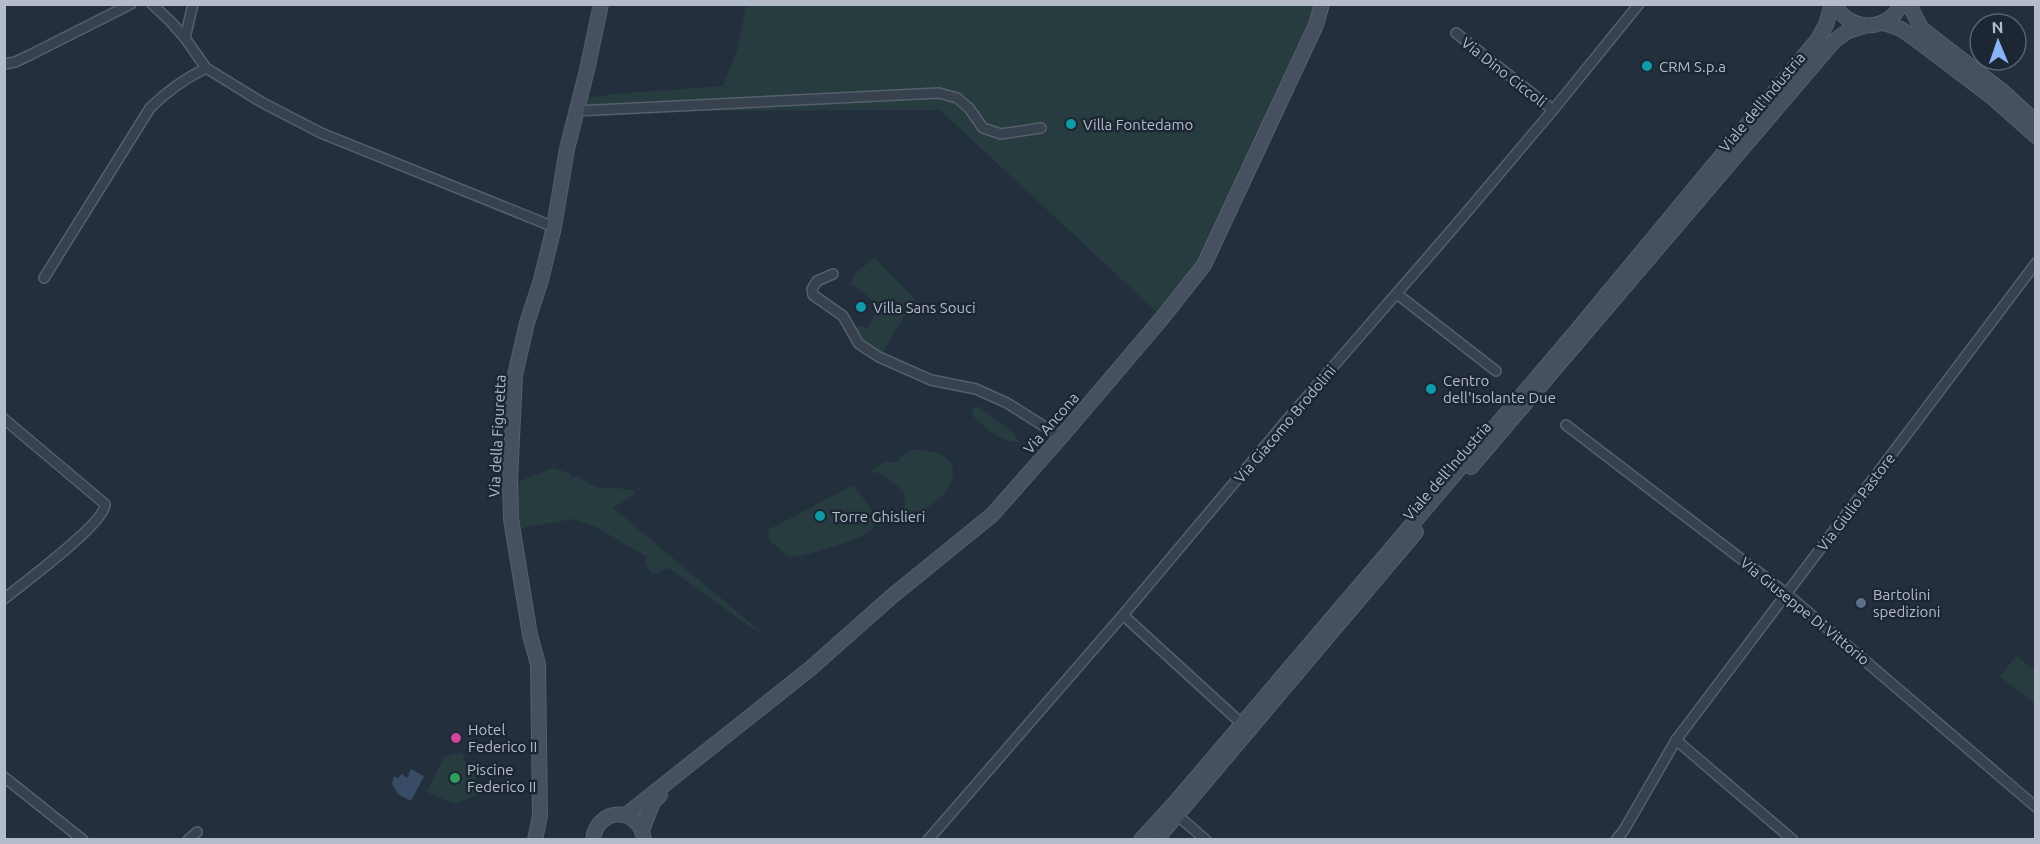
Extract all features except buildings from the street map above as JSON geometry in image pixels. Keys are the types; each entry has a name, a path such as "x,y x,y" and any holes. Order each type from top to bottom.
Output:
{"main road":[{"name":"Via della Figuretta","path":"535,840 540,816 538,664 530,635 511,519 510,481 515,375 554,227 567,149 601,4"},
{"name":"Via Ancona","path":"626,815 686,768 796,673 992,515 1061,437 1204,265 1316,25 1322,4"},
{"path":"1834,4 1845,18 1864,26"},
{"name":"Viale dell'Industria","path":"1141,840 1574,334 1811,48 1826,25 1834,4"},
{"path":"1884,23 1892,17 1901,4"},
{"path":"1910,4 1921,28 2001,90 2036,122"},
{"path":"1884,23 1901,28 1993,98 2036,136"},
{"name":"Viale dell'Industria","path":"1156,840 1834,41 1864,26 1884,23"},
{"name":"Via Ancona","path":"643,835 653,802 686,768"},
{"name":"Via Ancona","path":"593,840 597,826 605,818 615,814 626,815 636,821 643,835"}],"street":[{"path":"4,64 30,55 131,4"},
{"path":"152,4 185,38 206,68 263,103 321,133 554,227"},
{"path":"185,38 193,4"},
{"name":"Via Giacomo Brodolini","path":"928,840 1397,294 1553,110 1639,4"},
{"name":"Via Dino Ciccoli","path":"1456,33 1553,110"},
{"path":"44,278 150,108 183,80 206,68"},
{"path":"576,111 939,93 957,98 969,108 983,128 1001,134 1041,128"},
{"name":"Via Giulio Pastore","path":"1616,840 1624,831 1676,740 2036,263"},
{"path":"833,274 818,281 812,289 813,295 843,316 859,344 879,357 931,380 976,389 1007,403 1061,437"},
{"path":"1397,294 1496,371"},
{"path":"4,419 91,491 105,504 105,509 99,519 77,540 4,598"},
{"name":"Via Giuseppe Di Vittorio","path":"1566,425 1787,594 2036,807"},
{"path":"1123,615 1240,723"},
{"path":"1676,740 1793,840"},
{"path":"4,777 83,840"},
{"path":"1177,815 1206,840"},
{"path":"188,840 197,832"}],"green space":[{"path":"746,5 1313,5 1309,22 1198,262 1161,316 940,110 576,111 580,99 614,94 723,86 738,47"},
{"path":"875,258 915,299 881,354 865,345 856,331 860,325 867,328 877,312 866,295 850,284 856,272"},
{"path":"973,407 980,407 1007,427 1019,442 1005,440 988,429 972,415"},
{"path":"912,450 933,452 947,458 953,468 952,480 946,491 935,502 920,510 901,515 905,504 904,492 882,474 869,471 885,462 898,462 902,455"},
{"path":"553,468 570,473 571,479 578,475 594,486 627,489 636,493 613,508 765,635 746,624 669,568 653,574 645,564 647,557 596,527 573,519 516,529 513,484"},
{"path":"854,485 880,522 862,536 798,557 788,556 769,540 768,530"},
{"path":"2016,656 2035,670 2035,704 2000,677"},
{"name":"Piscine Federico II","path":"462,752 466,765 472,767 469,770 473,770 479,785 474,787 477,795 454,804 427,792 444,757"}],"water":[{"path":"411,769 424,776 411,801 398,794 392,784 394,776 398,778 402,774 407,778"}],"place":[{"name":"CRM S.p.a","path":"1647,66"},
{"name":"Villa Fontedamo","path":"1071,124"},
{"name":"Villa Sans Souci","path":"861,307"},
{"name":"Centro dell'Isolante Due","path":"1431,389"},
{"name":"Torre Ghislieri","path":"820,516"},
{"name":"Bartolini spedizioni","path":"1861,603"},
{"name":"Hotel Federico II","path":"456,738"},
{"name":"Piscine Federico II","path":"455,778"}]}
